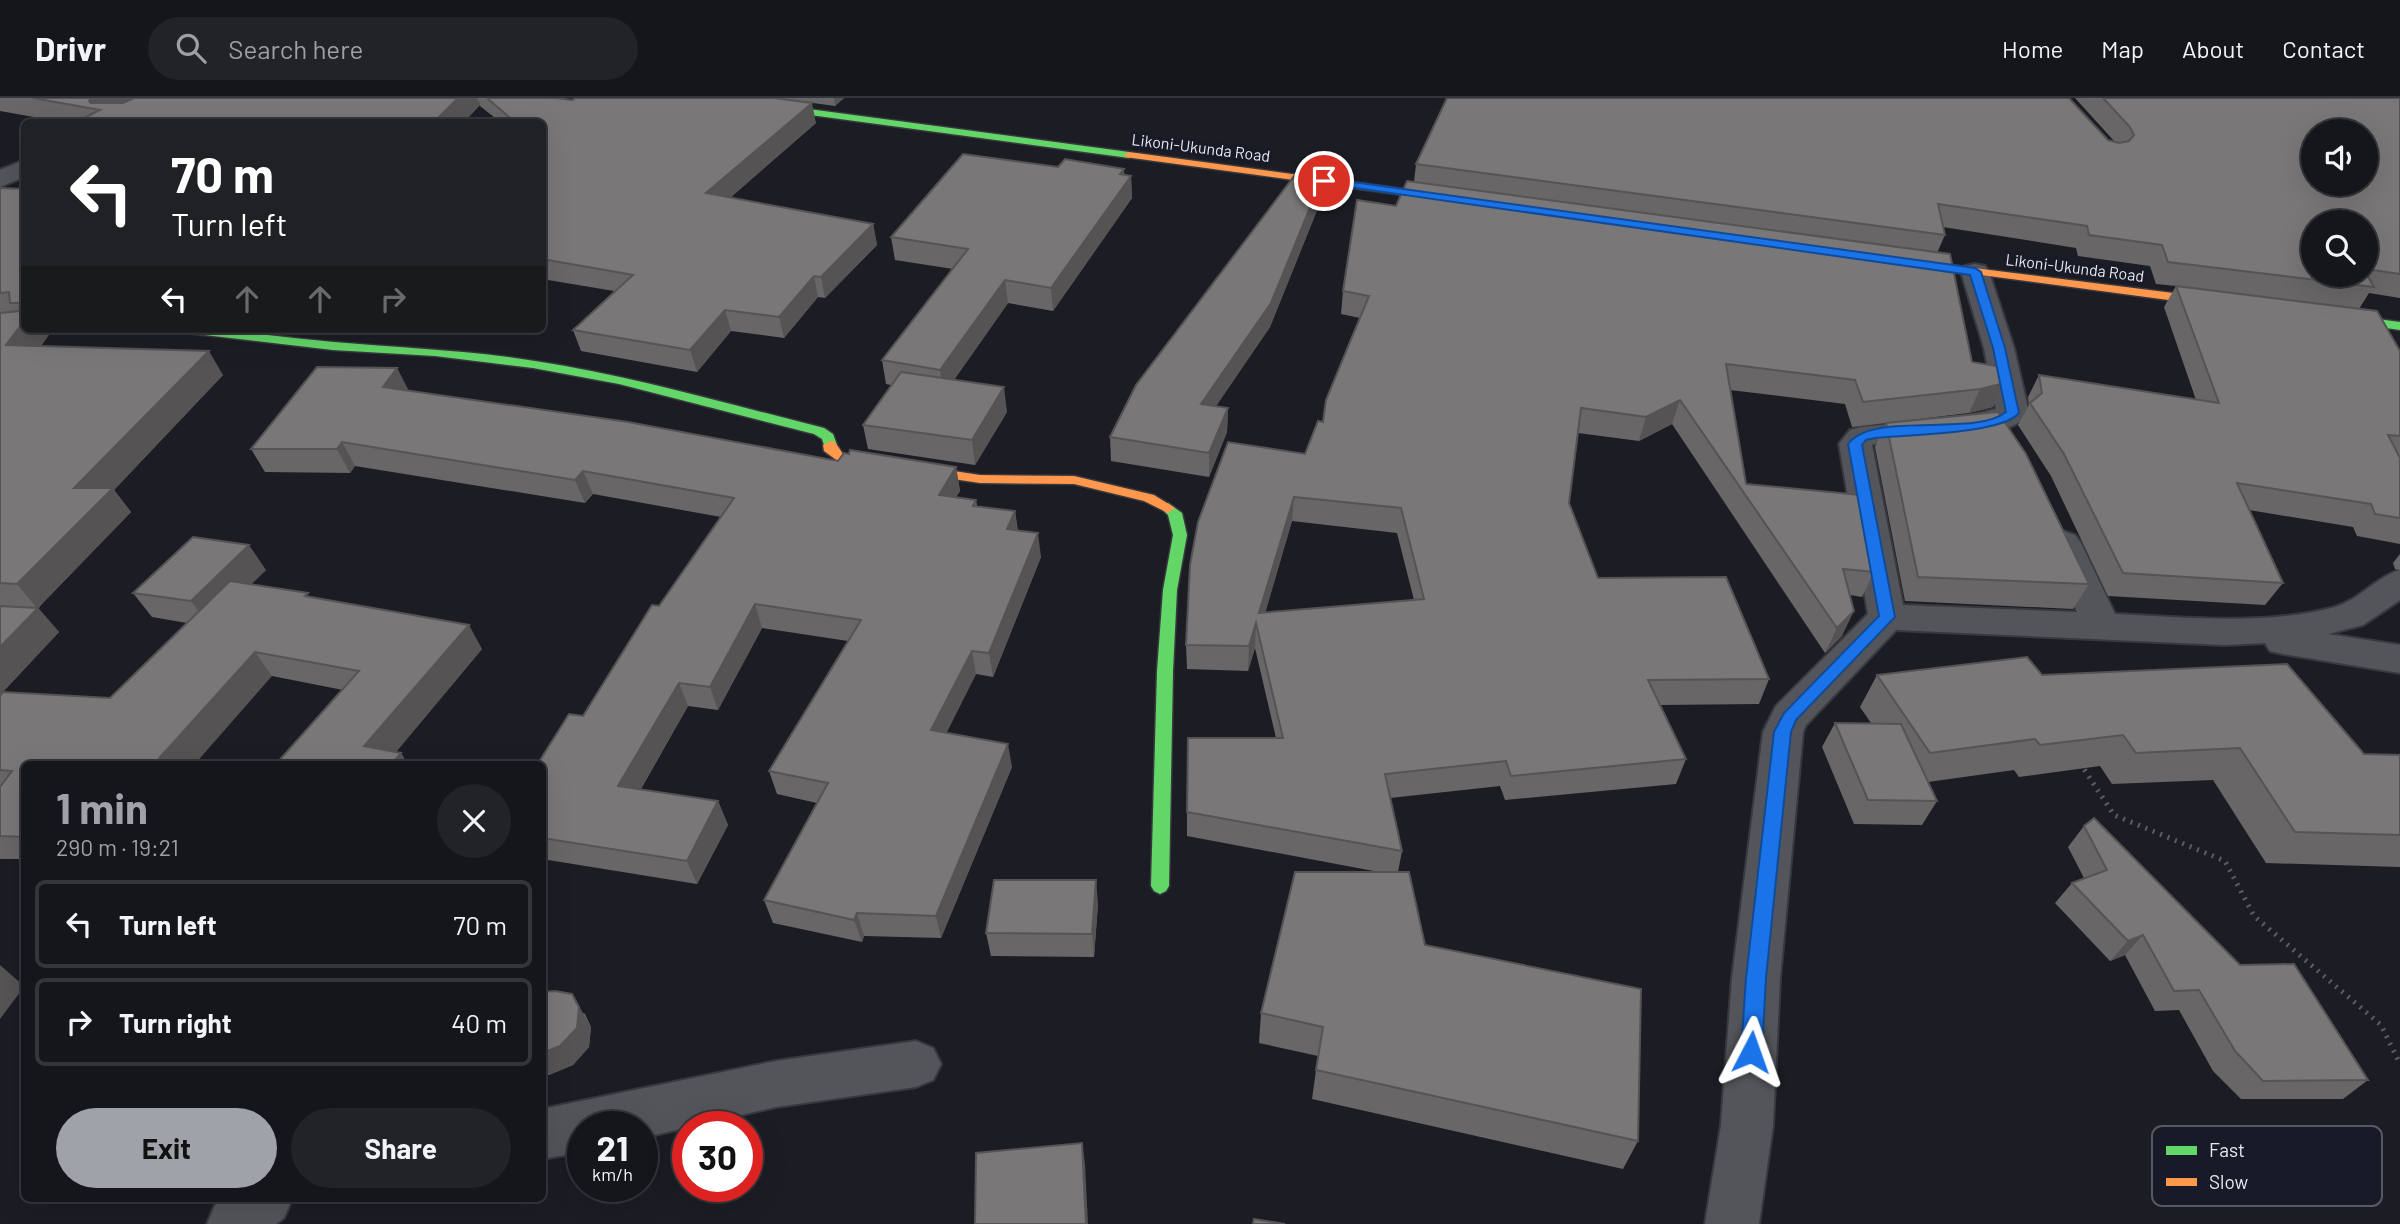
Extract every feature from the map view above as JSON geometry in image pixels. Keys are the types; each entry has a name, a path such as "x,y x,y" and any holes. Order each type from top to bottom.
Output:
{"main road":[{"name":"Likoni-Ukunda Road","path":"706,98 1472,202"},
{"name":"Likoni-Ukunda Road","path":"1880,258 2236,305"},
{"path":"2319,315 2387,331"},
{"path":"221,333 333,346 435,352 586,373 819,431 828,437 831,451 839,458 980,479 1074,480 1160,502 1175,513 1180,535 1170,590 1165,671 1160,886"}],"street":[{"path":"0,179 21,169"},
{"path":"1887,617 1855,444 1861,437 1875,434 2004,433 2013,413 1999,348 1975,272"},
{"path":"2050,515 2102,627"},
{"path":"1732,1224 1747,1125 1756,978 1783,732 1790,717 1887,617 2225,632 2304,627 2350,616 2400,582"},
{"path":"2225,632 2400,659"},
{"path":"655,1111 776,1084 916,1064"},
{"path":"546,1133 567,1130"},
{"path":"234,1224 261,1202"}],"path":[{"path":"2076,757 2114,815 2225,861 2254,916 2381,1025 2400,1064"}],"building":[{"path":"33,98 91,98 91,103 123,103 134,98 458,98 437,119 82,119 100,110"},
{"path":"487,98 774,98 812,103 706,193 873,224 821,277 814,276 779,317 725,310 690,350 573,330 633,275 546,260 546,119 512,119"},
{"path":"1447,98 2069,98 2108,140 2119,143 2129,141 2134,135 2103,98 2400,98 2400,274 2378,271 2378,210 2301,210 2301,278 2168,262 2162,245 2089,235 2087,226 1938,204 1945,235 1416,164"},
{"path":"963,154 1058,167 1065,159 1124,169 1120,174 1131,176 1051,288 1005,280 940,370 882,360 968,249 891,237"},
{"path":"1301,167 1325,171 1271,303 1201,404 1228,408 1209,453 1110,437 1136,385"},
{"path":"1407,181 1950,254 1972,362 2002,367 2005,383 1980,389 1863,402 1855,380 1726,364 1746,484 1860,495 1874,572 1843,569 1854,611 1837,628 1680,400 1646,417 1581,408 1569,503 1598,578 1726,577 1769,679 1648,680 1686,759 1511,776 1506,761 1385,774 1402,851 1187,812 1188,738 1283,738 1256,623 1249,646 1186,645 1190,565 1198,522 1228,442 1305,454 1318,421 1323,422 1326,400 1369,296 1343,291 1357,200 1396,206","holes":["1294,497 1401,508 1424,599 1259,613"]},
{"path":"0,188 21,189 21,303 10,303 9,292 0,293"},
{"path":"2176,286 2377,311 2400,351 2400,436 2388,435 2400,458 2400,518 2375,514 2371,504 2237,483 2283,583 2123,573 2064,454 2030,403 2042,393 2039,375 2219,403"},
{"path":"21,306 21,325 6,345 209,351 74,488 113,488 17,584 0,583 0,313 19,311"},
{"path":"317,367 397,368 383,387 628,422 838,461 844,453 849,454 850,450 956,467 939,495 976,500 973,506 1015,511 1007,529 1038,533 989,653 972,651 931,730 1008,744 936,916 857,913 854,920 764,900 828,783 769,771 861,620 755,604 710,687 679,683 618,786 718,801 687,861 546,839 546,761 540,761 569,714 583,716 652,605 659,606 734,498 583,471 575,480 342,442 337,449 251,449"},
{"path":"901,372 1004,387 972,440 863,425"},
{"path":"1998,412 2026,454 2089,584 1918,577 1886,423"},
{"path":"193,537 249,545 191,601 133,593"},
{"path":"230,581 308,593 305,596 469,625 364,746 401,753 394,761 279,761 359,671 255,652 157,761 21,761 21,837 0,836 0,787 12,771 0,770 0,696 3,692 110,698"},
{"path":"0,606 38,608 0,647"},
{"path":"2027,657 2042,675 2287,664 2364,754 2400,755 2400,835 2295,832 2240,748 2136,753 2123,735 2040,745 2035,739 1930,753 1877,675"},
{"path":"1835,723 1901,724 1937,801 1868,800"},
{"path":"2094,818 2240,965 2294,964 2368,1080 2263,1081 2235,1051 2199,990 2174,991 2143,935 2128,941 2072,883 2107,870 2084,826"},
{"path":"1295,872 1409,872 1425,945 1641,989 1638,1141 1316,1070 1323,1027 1261,1013"},
{"path":"994,880 1096,880 1092,934 986,933"},
{"path":"546,992 572,994 579,1007 577,1028 560,1046 546,1051"},
{"path":"1082,1143 1086,1224 975,1224 976,1153"},
{"path":"1254,1219 1285,1224 1253,1224"}],"traffic: fast":[{"path":"706,98 1129,155"},
{"path":"2333,317 2400,326"},
{"path":"221,333 333,346 435,352 533,364 620,380 819,431 828,437 830,445"},
{"path":"1160,886 1165,671 1170,590 1180,535 1175,513 1168,508"}],"traffic: slow":[{"path":"1129,155 1454,199"},
{"path":"1902,262 2221,303"},
{"path":"830,445 831,451 839,458 980,479 1074,480 1149,498 1168,508"}],"route":[{"path":"1324,181 1975,272 1999,348 2013,413 2007,418 1985,424 1875,434 1861,437 1855,444 1887,617 1790,717 1783,732 1756,978 1751,1052"}]}
